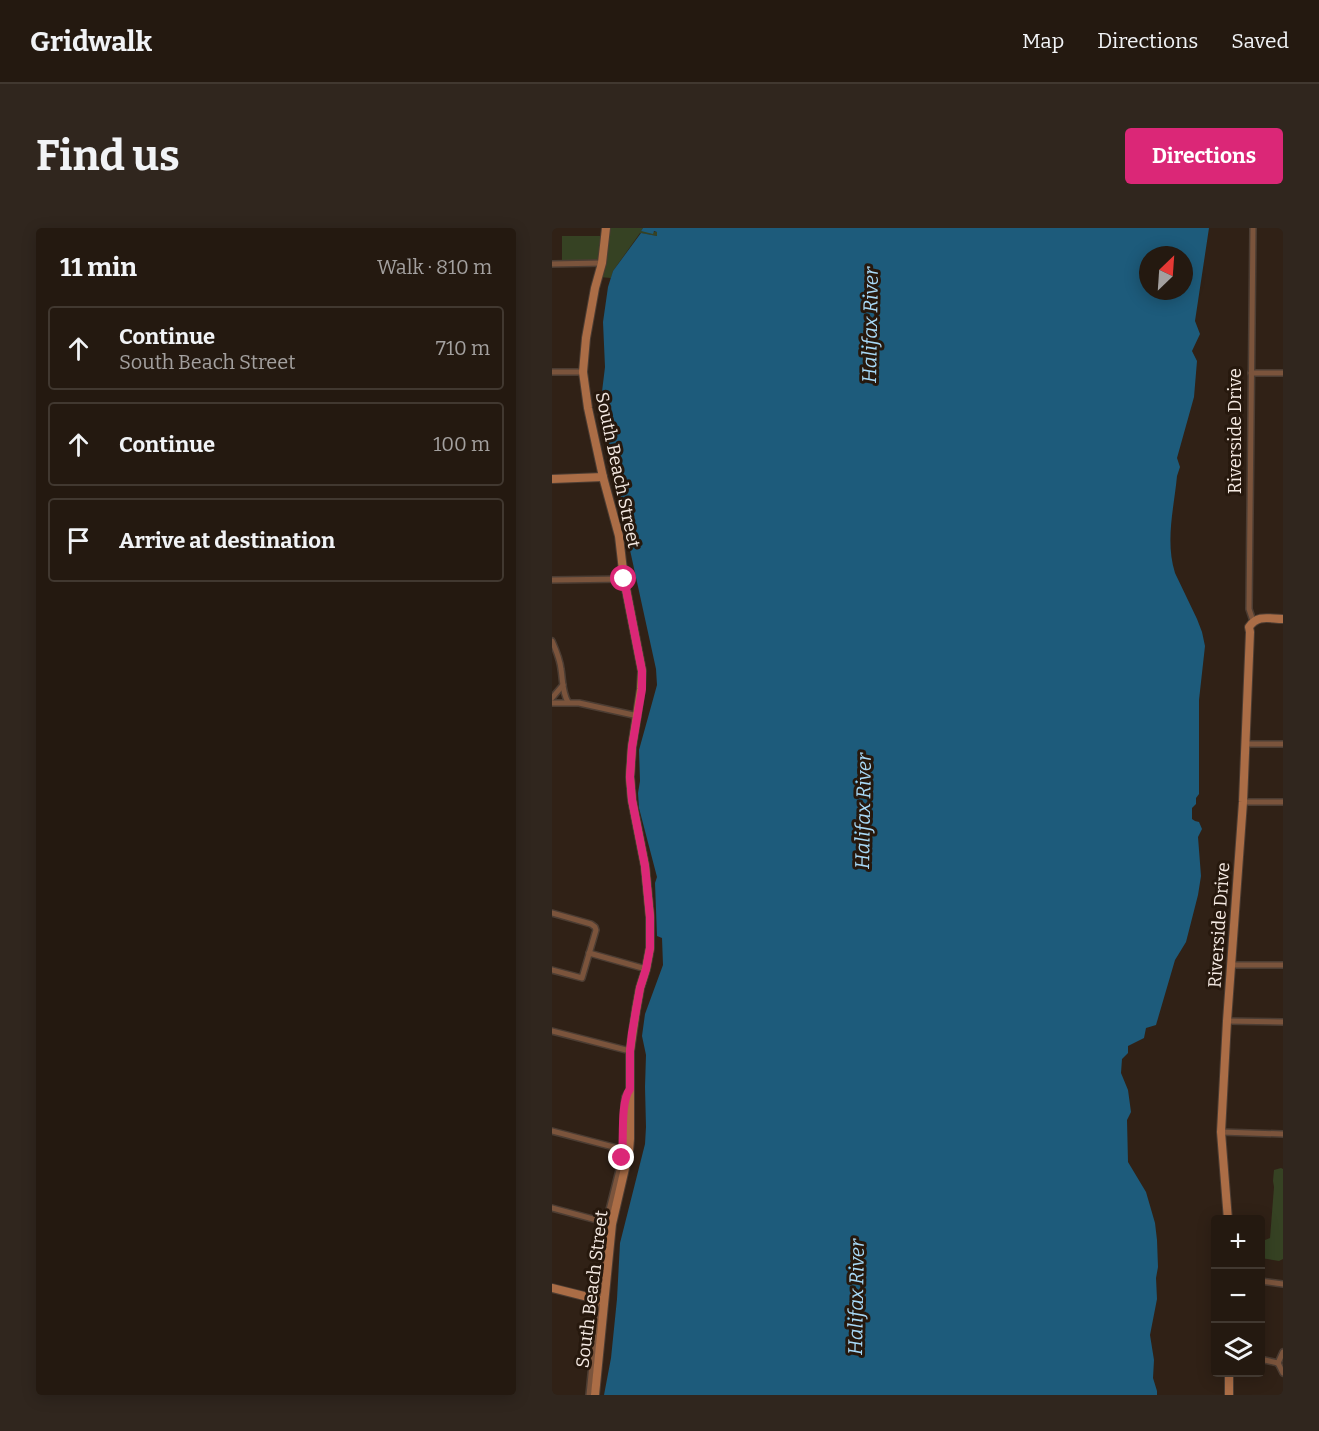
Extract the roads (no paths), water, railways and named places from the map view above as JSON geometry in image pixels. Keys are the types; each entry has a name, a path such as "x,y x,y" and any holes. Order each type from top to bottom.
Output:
{"street":[{"name":"South Beach Street","path":"595,1395 609,1223 627,1164 626,1150 630,1139 630,1051 640,988 650,948 650,917 645,866 632,800 630,777 632,747 642,689 642,671 624,579 619,536 603,477 588,408 583,372 586,338 602,262 606,228"},
{"name":"Riverside Drive","path":"1228,1215 1221,1132 1253,626 1249,609 1252,228"},
{"path":"552,264 602,262"},
{"path":"552,372 583,372"},
{"path":"1251,373 1283,373"},
{"path":"552,479 603,477"},
{"path":"552,580 624,579"},
{"path":"1253,626 1260,617 1283,619"},
{"path":"552,641 561,666 565,697 568,702"},
{"path":"552,698 563,685"},
{"path":"552,703 579,703 638,716"},
{"path":"1246,744 1283,744"},
{"path":"1243,802 1283,802"},
{"path":"552,913 591,924 596,930 582,978 552,970"},
{"path":"589,953 646,969"},
{"path":"1232,965 1283,965"},
{"path":"1227,1021 1283,1022"},
{"path":"552,1031 630,1051"},
{"path":"552,1131 626,1150"},
{"path":"1221,1132 1283,1134"},
{"path":"552,1208 609,1223"},
{"path":"1265,1282 1283,1284"},
{"path":"552,1288 601,1300 589,1395"},
{"path":"1278,1363 1283,1352"},
{"path":"1265,1360 1278,1363"},
{"path":"1278,1363 1283,1373"},
{"path":"1229,1377 1229,1395"}],"water":[{"name":"Halifax River","path":"643,228 1209,228 1195,321 1200,334 1192,351 1197,361 1194,397 1177,458 1180,467 1170,537 1175,573 1197,619 1205,646 1199,700 1199,794 1192,808 1192,819 1199,822 1202,829 1198,837 1201,876 1186,942 1175,960 1156,1025 1146,1028 1144,1038 1128,1046 1128,1053 1122,1059 1121,1073 1128,1090 1131,1112 1127,1120 1128,1162 1146,1192 1155,1223 1157,1240 1157,1299 1150,1335 1154,1360 1153,1378 1157,1395 604,1395 611,1358 620,1243 645,1144 646,1055 642,1036 645,1014 663,965 662,938 657,936 655,883 657,877 639,808 638,793 639,750 657,685 656,669 600,408 605,367 603,322 608,287 613,271 641,233 657,236 657,232 654,231 653,234 641,231"}]}
